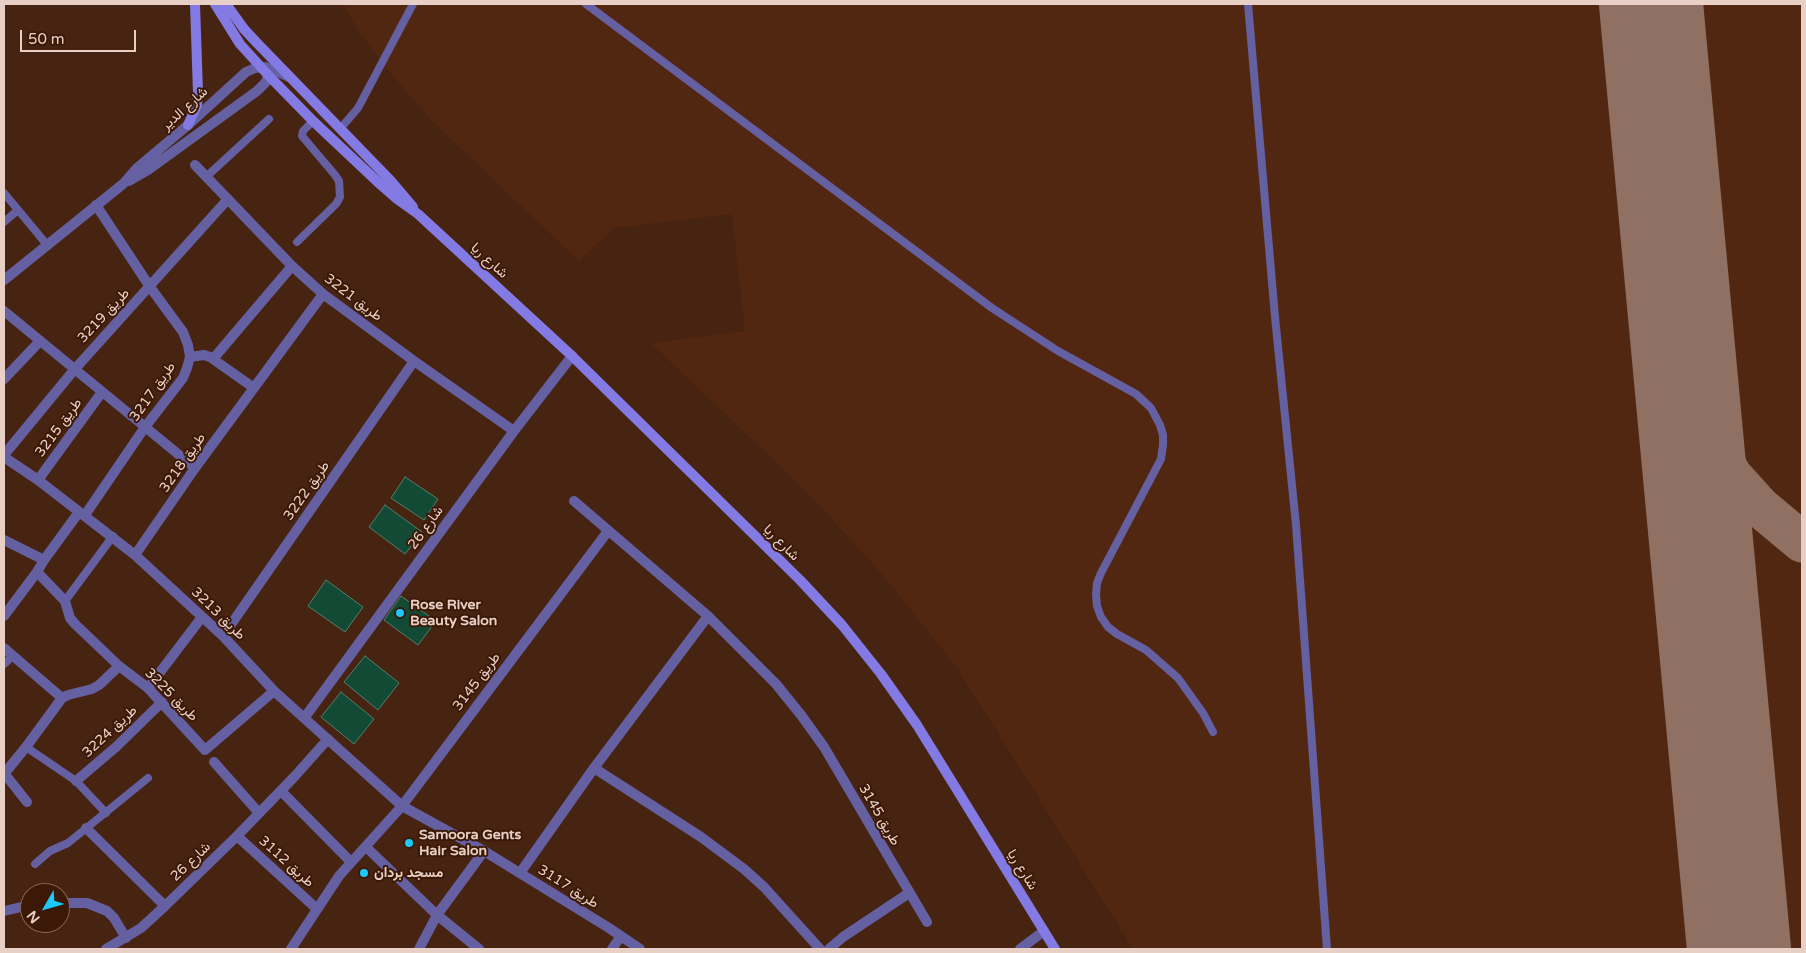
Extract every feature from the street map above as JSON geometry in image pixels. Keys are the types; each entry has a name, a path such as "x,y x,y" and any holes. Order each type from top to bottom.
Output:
{"main road":[{"path":"188,125 197,104 198,94 195,4"},
{"name":"شارع ريا","path":"215,4 240,44 314,120 381,186 418,214 572,356 810,591 862,649 882,674 916,725 1055,949"},
{"name":"شارع ريا","path":"226,4 244,29 401,192 418,214"}],"street":[{"path":"266,53 266,70 289,77"},
{"name":"شارع الدير","path":"4,280 123,184 137,168 246,72 266,70 266,82 257,91 198,136 141,175 123,184"},
{"name":"طريق 3221","path":"195,165 292,266 323,294 414,361 514,430"},
{"name":"طريق 3219","path":"4,456 74,370 228,199"},
{"name":"طريق 3217","path":"4,616 38,572 44,560 82,514 182,378 190,357 183,332 150,287 96,205"},
{"path":"213,359 292,266"},
{"name":"طريق 3218","path":"135,555 195,468 323,294"},
{"name":"طريق 3215","path":"4,311 195,468"},
{"path":"4,380 40,341"},
{"path":"190,357 204,355 213,359 254,388"},
{"name":"شارع 26","path":"305,717 514,430 572,356"},
{"name":"طريق 3222","path":"222,636 414,361"},
{"name":"طريق 3215","path":"38,480 102,392"},
{"name":"طريق 3213","path":"4,456 113,536 135,555 222,636 274,691 402,806"},
{"name":"طريق 3145","path":"574,502 708,616 776,684 824,747 927,922"},
{"name":"طريق 3145","path":"366,847 402,806 608,531"},
{"path":"4,540 44,560"},
{"name":"طريق 3225","path":"38,572 65,601 70,618 75,624 119,666 148,688 205,750 274,691"},
{"path":"520,873 594,768 708,616"},
{"path":"148,688 202,617"},
{"path":"4,648 62,698"},
{"path":"27,802 4,774 62,698 73,693 92,689 119,666"},
{"name":"طريق 3224","path":"76,781 116,747 162,702"},
{"name":"شارع 26","path":"106,949 141,928 166,906 237,836 328,738"},
{"path":"214,762 259,813"},
{"path":"594,768 701,837 744,869 764,887 820,949"},
{"path":"281,790 351,862"},
{"name":"طريق 3117","path":"402,806 484,851 640,949"},
{"path":"86,828 140,883 166,906"},
{"name":"طريق 3112","path":"237,836 316,909"},
{"path":"366,847 437,915 479,949"},
{"name":"طريق 3112","path":"291,949 316,909 351,862 366,847"},
{"path":"419,949 437,915 484,851"},
{"path":"829,949 843,937 909,893"},
{"path":"70,903 87,902 107,911 114,918 126,938"},
{"path":"5,909 20,907"},
{"path":"1020,949 1044,931"},
{"path":"612,949 621,936"}],"lane":[{"path":"340,129 358,108 412,4"},
{"path":"586,4 992,308 1058,351 1136,394 1151,408 1163,435 1164,445 1161,460 1101,573 1097,583 1097,606 1101,617 1108,627 1146,650 1178,678 1203,713 1213,732"},
{"path":"1248,4 1275,317 1296,525 1327,949"},
{"path":"206,177 269,119"},
{"path":"297,242 336,204 340,197 339,181 335,174 302,136 302,131 314,120"},
{"path":"4,193 48,246"},
{"path":"4,222 18,210"},
{"path":"65,601 113,536"},
{"path":"4,664 13,656"},
{"path":"26,747 76,781 106,813"},
{"path":"35,864 50,851 68,843 148,778"}],"shaded area":[{"path":"343,4 1802,4 1802,949 1133,949 956,666 875,566 804,489 651,343 745,331 732,214 614,228 579,261 431,120 382,63 356,27"}],"building":[{"path":"405,477 438,499 424,520 391,498"},
{"path":"385,505 422,532 405,554 369,527"},
{"path":"326,580 363,607 345,632 308,606"},
{"path":"401,596 436,621 418,645 384,620"},
{"path":"365,656 399,683 378,710 344,682"},
{"path":"341,692 374,719 354,744 321,717"}],"taxiway":[{"path":"1686,374 1701,417 1715,448 1732,476 1760,507 1802,542"}],"runway":[{"path":"1651,4 1739,949"}],"place":[{"name":"Rose River Beauty Salon","path":"400,613"},
{"name":"Samoora Gents Hair Salon","path":"409,843"},
{"name":"مسجد بردان","path":"364,873"}]}
